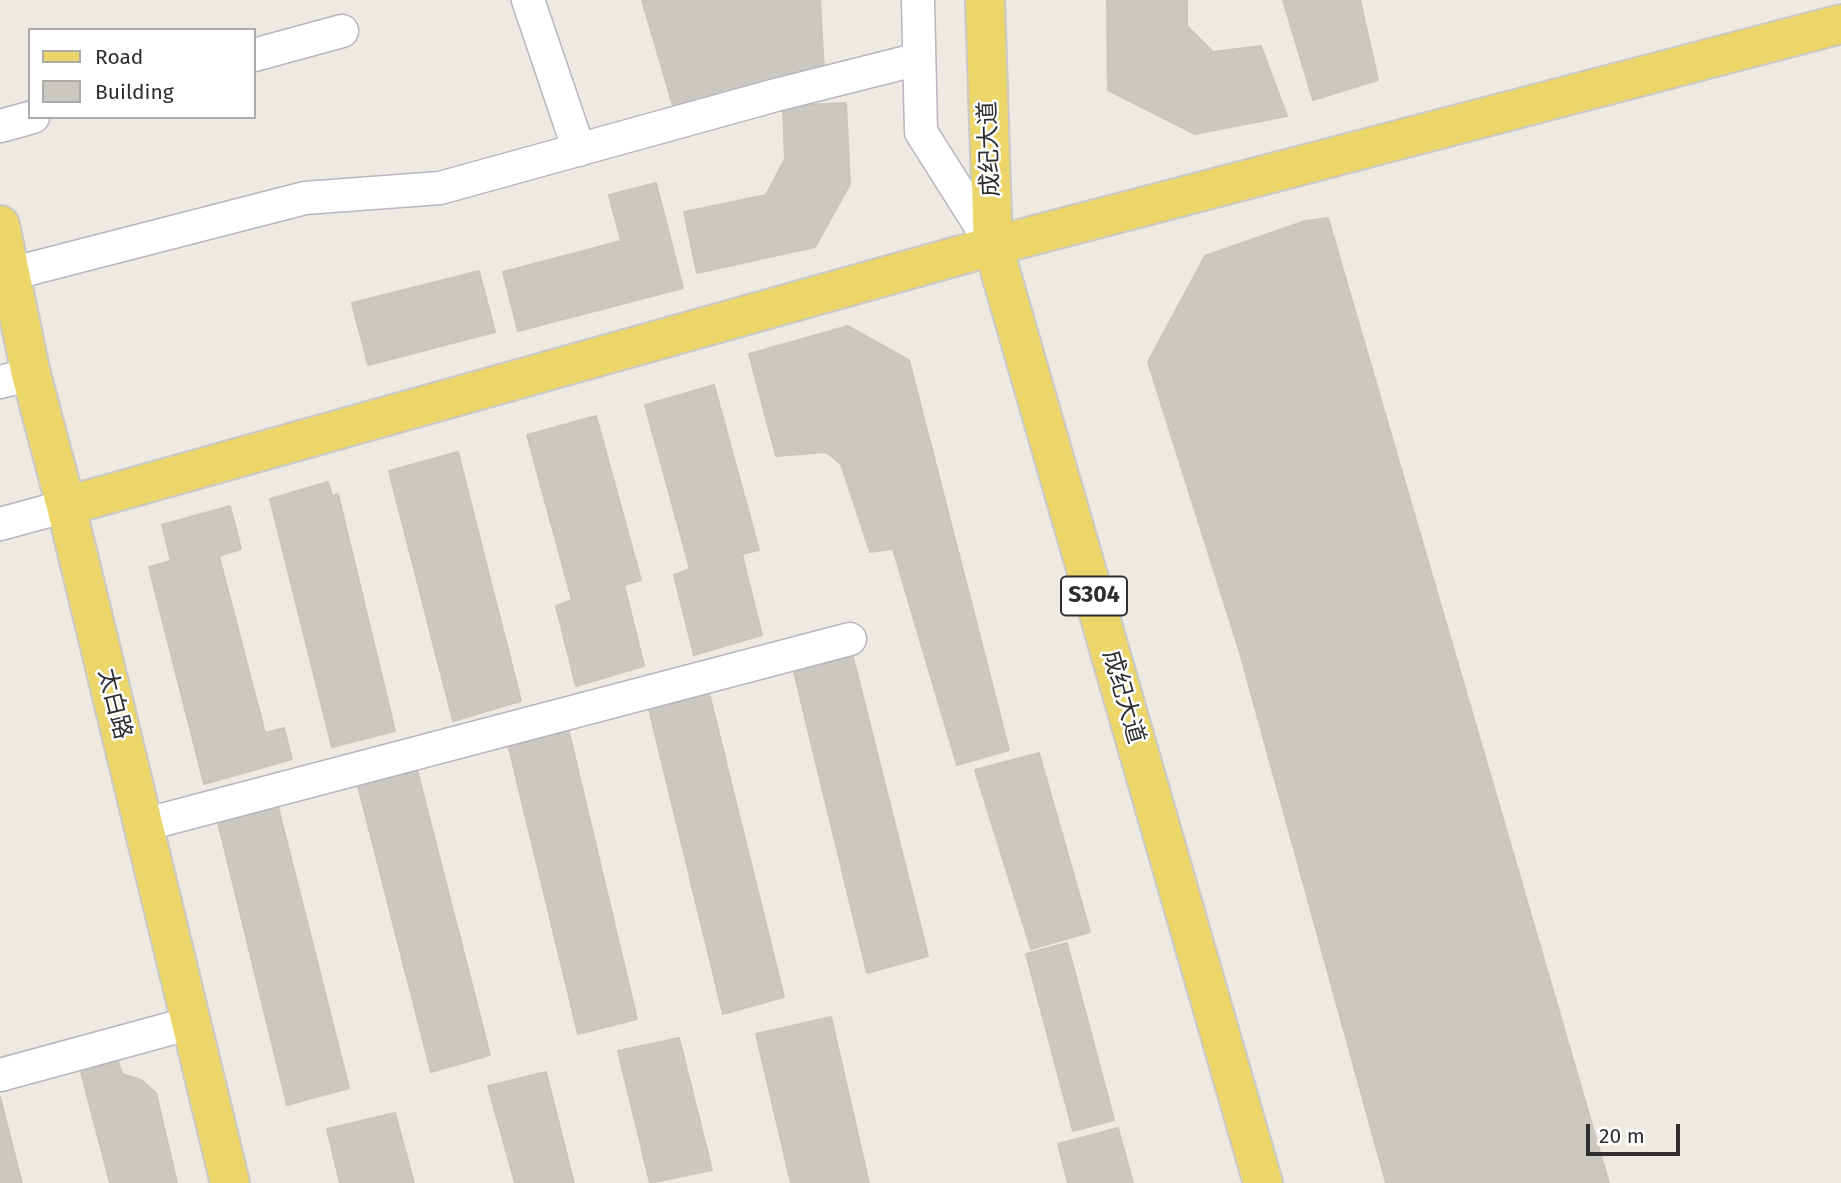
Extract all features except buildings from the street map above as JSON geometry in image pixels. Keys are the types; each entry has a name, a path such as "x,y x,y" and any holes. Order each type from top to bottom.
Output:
{"main road":[{"name":"成纪大道","path":"985,0 993,246 1263,1183"},
{"path":"66,506 993,246 1841,24"},
{"name":"太白路","path":"0,225 10,274 15,378 66,506 230,1183"}],"street":[{"path":"528,0 579,150"},
{"path":"918,0 921,132 993,246"},
{"path":"256,54 342,30"},
{"path":"10,274 305,198 440,188 919,59"},
{"path":"0,126 28,118"},
{"path":"0,524 66,506"},
{"path":"143,825 850,639"},
{"path":"0,1075 191,1023"}]}
